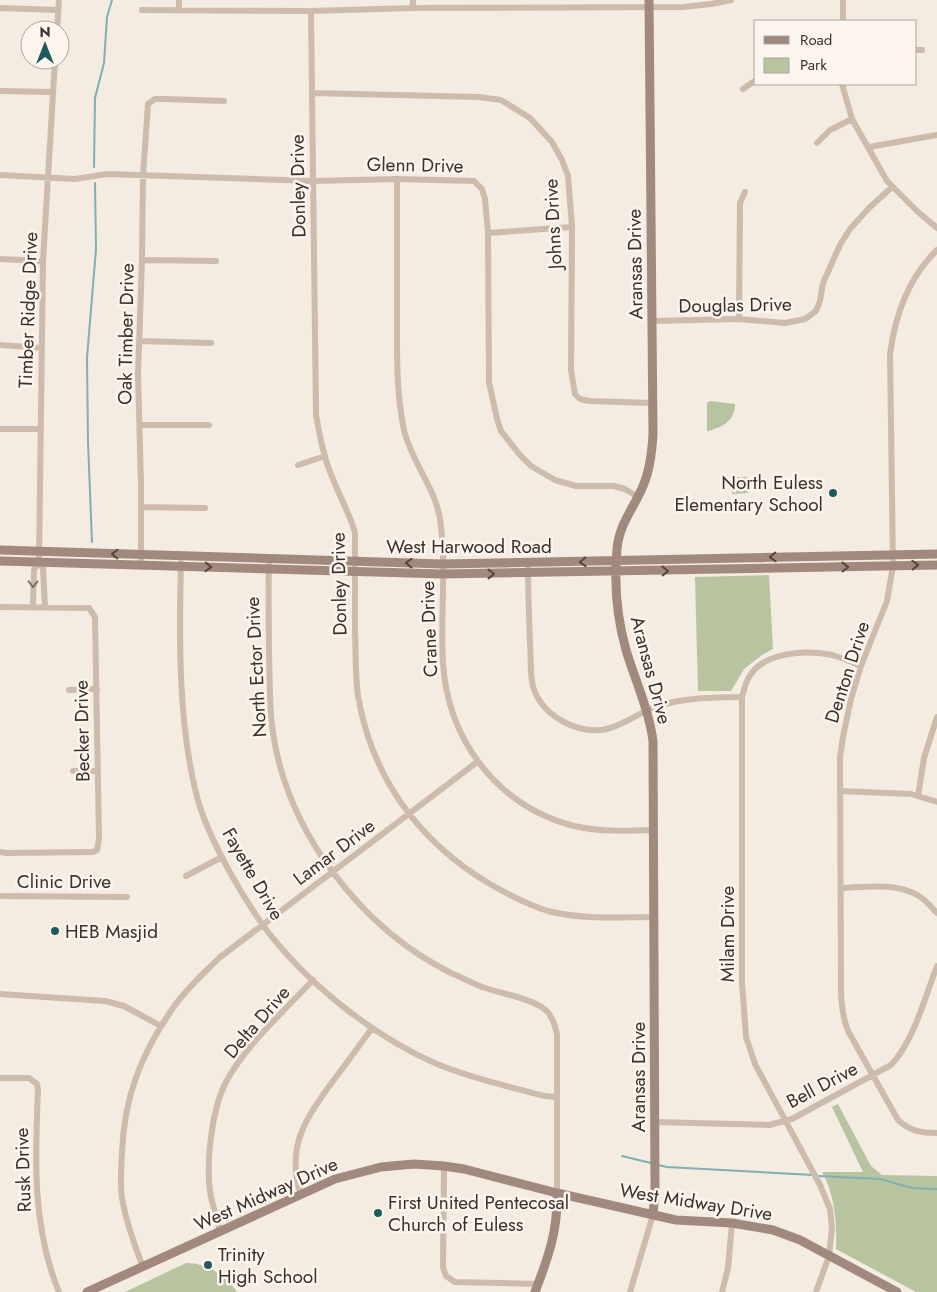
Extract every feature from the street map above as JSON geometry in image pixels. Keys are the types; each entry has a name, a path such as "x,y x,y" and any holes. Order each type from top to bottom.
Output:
{"street":[{"path":"57,20 59,0"},
{"path":"179,0 179,10"},
{"path":"413,0 413,8"},
{"path":"142,10 311,11 649,4 683,7 731,0"},
{"path":"842,20 843,0"},
{"name":"Aransas Drive","path":"630,1292 653,1215 655,1172 653,741 647,712 623,637 617,602 616,561 620,530 638,497 649,471 653,434 649,4"},
{"path":"0,8 58,10"},
{"name":"Donley Drive","path":"311,11 316,407 324,456 355,533 358,695 379,764 402,804 420,829 459,864 505,893 549,911 580,917 654,917"},
{"name":"Timber Ridge Drive","path":"39,562 43,262 54,70"},
{"path":"743,89 754,81"},
{"path":"842,85 852,119 887,181 937,228"},
{"path":"0,91 53,92"},
{"name":"Johns Drive","path":"312,93 441,95 502,100 535,122 552,142 568,176 572,227 571,370 575,394 580,400 653,403"},
{"name":"Oak Timber Drive","path":"141,565 142,506 138,374 143,175 148,104 155,99 164,98 224,101"},
{"path":"817,144 830,130 852,119"},
{"path":"869,147 937,135"},
{"name":"Glenn Drive","path":"0,176 76,179 107,174 313,181 397,179 474,181 484,194 488,233 489,382 497,419 502,431 531,466 556,480 576,486 614,486 625,489 638,497"},
{"name":"Crane Drive","path":"397,179 398,390 404,431 412,453 438,507 442,564 443,662 447,696 457,725 477,762 514,797 537,811 554,819 588,829 605,831 653,830"},
{"name":"Douglas Drive","path":"652,321 739,319 785,323 805,319 816,311 823,283 840,245 850,229 868,208 892,187"},
{"path":"739,319 740,203 745,192"},
{"path":"488,233 572,227"},
{"name":"Denton Drive","path":"937,250 918,273 908,292 898,315 892,338 890,354 893,566 887,601 861,666 851,699 842,737 840,758 841,1009 848,1031 898,1120 904,1126 917,1132 937,1133"},
{"path":"0,260 43,262"},
{"path":"142,260 216,261"},
{"path":"139,342 211,343"},
{"path":"0,345 42,348"},
{"path":"140,424 209,425"},
{"path":"0,429 40,429"},
{"path":"298,465 324,456"},
{"path":"142,506 205,508"},
{"name":"West Harwood Road","path":"0,550 181,556 355,571 442,574 528,574 937,565"},
{"name":"West Harwood Road","path":"0,561 181,566 355,560 442,564 937,554"},
{"name":"Fayette Drive","path":"181,556 182,686 193,777 200,805 222,857 249,906 262,925 297,964 345,1009 399,1045 436,1064 488,1081 545,1096 557,1097"},
{"path":"811,556 812,568"},
{"path":"0,607 33,608 45,607 43,568 39,562 34,570 33,608"},
{"path":"528,563 532,681 543,704 565,723 586,730 607,729 653,708 677,700 742,697"},
{"name":"North Ector Drive","path":"268,564 270,697 273,734 292,798 301,820 332,872 368,914 408,947 449,971 481,986 535,1004 547,1012 557,1034 557,1216 552,1244 537,1288"},
{"name":"Becker Drive","path":"0,852 87,853 97,850 99,847 95,617 89,608 45,607"},
{"name":"Milam Drive","path":"816,1292 829,1256 832,1228 826,1199 755,1064 746,1037 744,1023 742,983 742,697 748,678 755,670 762,664 782,654 832,655 861,666"},
{"path":"69,690 97,689"},
{"path":"918,796 924,758 937,717"},
{"name":"Lamar Drive","path":"143,1267 132,1238 122,1198 120,1178 122,1143 126,1107 130,1091 161,1026 187,990 219,958 477,762"},
{"path":"73,771 98,771"},
{"path":"840,791 911,794 937,802"},
{"path":"186,876 222,857"},
{"path":"841,888 902,888 920,896 937,912"},
{"name":"Clinic Drive","path":"0,896 127,897"},
{"name":"Bell Drive","path":"654,1122 769,1125 792,1119 891,1065 906,1045 937,966"},
{"name":"Delta Drive","path":"220,1232 210,1190 209,1174 212,1132 226,1082 249,1049 314,980"},
{"path":"0,994 104,1001 124,1006 161,1026"},
{"path":"301,1194 295,1159 305,1122 313,1108 372,1028"},
{"name":"Rusk Drive","path":"0,1078 29,1078 37,1084 35,1159 38,1212 50,1266 59,1292"},
{"name":"West Midway Drive","path":"87,1292 335,1179 381,1167 414,1164 464,1169 557,1194 676,1220 732,1224 773,1230 800,1240 897,1292"},
{"path":"444,1166 443,1267 446,1276 454,1282 537,1288"},
{"path":"722,1292 728,1268 732,1224"}],"green space":[{"path":"710,401 735,404 733,415 727,423 707,431 707,403"},
{"path":"731,477 748,477 748,493 732,494"},
{"path":"769,575 773,649 744,669 731,691 698,691 695,577"},
{"path":"838,1104 871,1166 882,1175 937,1176 937,1292 916,1292 836,1249 834,1209 830,1190 822,1172 863,1172 832,1107"},
{"path":"186,1263 201,1265 215,1271 227,1280 237,1292 125,1292"}],"waterway":[{"path":"94,167 95,98 104,63 107,17 112,0"},
{"path":"92,542 87,358 96,249 95,183"},
{"path":"622,1156 651,1163"},
{"path":"658,1165 813,1175"},
{"path":"818,1176 880,1179 912,1188 937,1189"}],"place":[{"name":"North Euless Elementary School","path":"833,493"},
{"name":"HEB Masjid","path":"55,931"},
{"name":"First United Pentecosal Church of Euless","path":"378,1213"},
{"name":"Trinity High School","path":"208,1265"}]}
